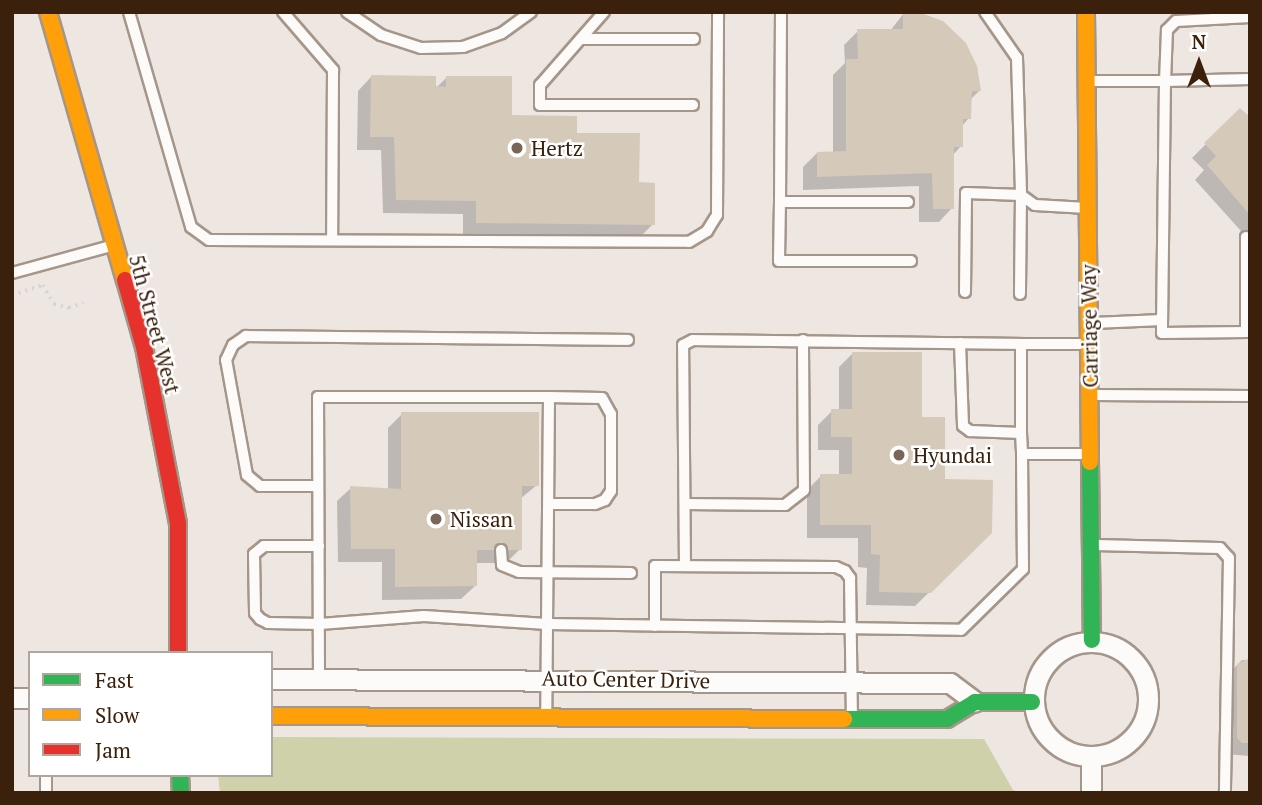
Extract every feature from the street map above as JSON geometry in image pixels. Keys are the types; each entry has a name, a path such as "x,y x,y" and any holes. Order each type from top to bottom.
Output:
{"street":[{"name":"5th Street West","path":"48,12 112,246 144,347 178,524 178,651"},
{"name":"Carriage Way","path":"1086,12 1092,640"},
{"path":"1092,640 1111,645 1133,659 1148,689 1147,713 1133,739 1111,754 1091,758 1063,751 1045,736 1032,702 1035,681 1052,656 1092,640"},
{"name":"Auto Center Drive","path":"273,678 950,683 975,702"},
{"name":"Auto Center Drive","path":"273,716 947,719 975,702 1032,702"},
{"path":"1091,758 1091,793"}],"lane":[{"path":"129,12 191,227 209,240 689,242 707,231 717,215 718,12"},
{"path":"283,12 332,70 332,240"},
{"path":"347,12 381,35 421,48 463,47 502,33 531,12"},
{"path":"604,12 540,86 540,106 693,106"},
{"path":"781,12 779,261 911,261"},
{"path":"985,12 1017,58 1021,195 1020,294"},
{"path":"1246,237 1248,332 1162,333 1167,30 1175,21 1250,17"},
{"path":"581,39 694,39"},
{"path":"1086,81 1250,79"},
{"path":"965,292 966,193 1021,195 1035,205 1088,208"},
{"path":"780,202 908,202"},
{"path":"12,274 112,246"},
{"path":"1089,323 1162,320"},
{"path":"318,486 260,486 247,475 226,360 233,345 246,336 628,340"},
{"path":"685,566 683,345 693,340 1089,344"},
{"path":"685,504 785,505 804,491 803,340"},
{"path":"960,343 963,426 970,432 1021,433"},
{"path":"318,546 258,550 254,554 255,613 268,623 320,624 424,615 547,624 961,630 1023,569 1021,344"},
{"path":"1090,395 1250,396"},
{"path":"319,678 318,397 602,398 611,414 611,491 605,500 595,504 549,504"},
{"path":"546,717 549,397"},
{"path":"1022,454 1090,454"},
{"path":"1091,545 1220,548 1228,558 1225,793"},
{"path":"501,550 502,565 509,570 631,573"},
{"path":"655,626 654,566 836,567 850,578 852,719"}],"path":[{"path":"12,295 43,285 54,304 69,308 83,303"}],"green space":[{"path":"273,737 984,739 1013,790 1021,793 220,793 218,777 273,777"}],"building":[{"path":"903,12 921,13 943,21 966,43 977,66 981,91 972,91 971,119 963,119 963,147 954,147 954,209 933,209 932,173 817,177 817,152 846,151 846,59 858,59 857,29 903,29"},
{"name":"Hertz","path":"371,75 436,76 436,86 446,87 446,76 512,76 512,115 577,116 577,133 640,133 639,182 655,183 655,225 476,223 476,201 396,200 394,137 370,137"},
{"path":"1240,108 1250,117 1250,215 1207,165 1216,156 1204,143"},
{"name":"Hyundai","path":"852,352 922,352 922,417 945,417 945,479 993,480 992,533 931,593 879,592 880,555 871,554 871,525 820,525 820,474 852,474 852,437 831,437 831,409 852,409"},
{"name":"Nissan","path":"401,412 539,412 539,486 522,486 522,550 477,550 477,586 395,587 395,549 351,549 350,486 401,489"},
{"path":"1250,658 1250,743 1242,743 1237,738 1237,664"}],"traffic: fast":[{"path":"1090,462 1092,640"},
{"path":"844,719 947,719 975,702 1032,702"},
{"path":"180,777 181,793"}],"traffic: slow":[{"path":"48,12 125,280"},
{"path":"1086,12 1090,462"},
{"path":"273,716 844,719"}],"traffic: jam":[{"path":"125,280 144,347 178,524 178,651"}],"place":[{"name":"Hertz","path":"517,148"},
{"name":"Hyundai","path":"899,455"},
{"name":"Nissan","path":"436,519"}]}
